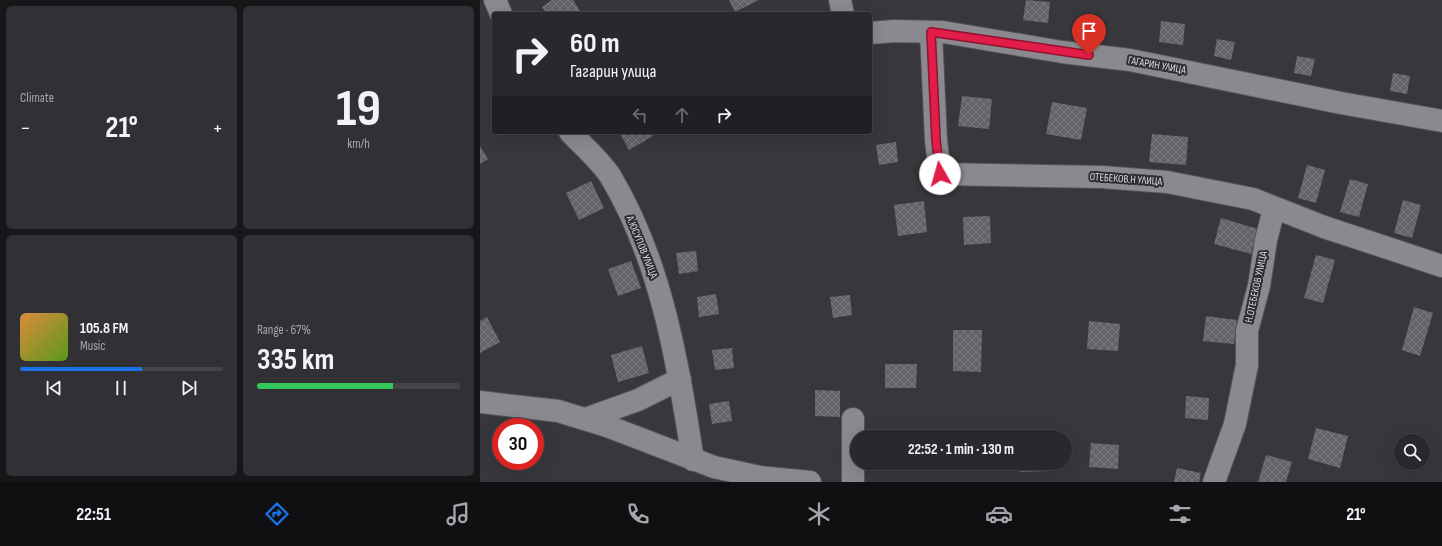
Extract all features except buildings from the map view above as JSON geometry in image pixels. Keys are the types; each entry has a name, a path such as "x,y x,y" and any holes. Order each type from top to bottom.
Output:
{"street":[{"path":"495,0 500,12"},
{"path":"840,0 843,12"},
{"name":"ГАГАРИН УЛИЦА","path":"872,33 895,31 931,32 1062,52 1130,60 1341,103 1442,121"},
{"name":"ОТЕБЕКОВ.Н УЛИЦА","path":"931,32 936,140 940,174 1102,176 1167,182 1253,199 1274,208 1403,254 1442,266"},
{"name":"А.ЮСУПОВ УЛИЦА","path":"572,134 612,178 633,222 660,293 680,379 694,460"},
{"name":"Н.ОТЕБЕКОВ УЛИЦА","path":"1214,482 1235,424 1247,366 1247,331 1259,286 1266,240 1274,208"},
{"path":"585,419 638,400 680,379"},
{"path":"480,402 558,411 585,419 714,468 761,480 810,482"},
{"path":"854,419 854,482"}],"route":[{"path":"940,174 936,140 931,32 943,32 1062,52 1089,55"}]}
